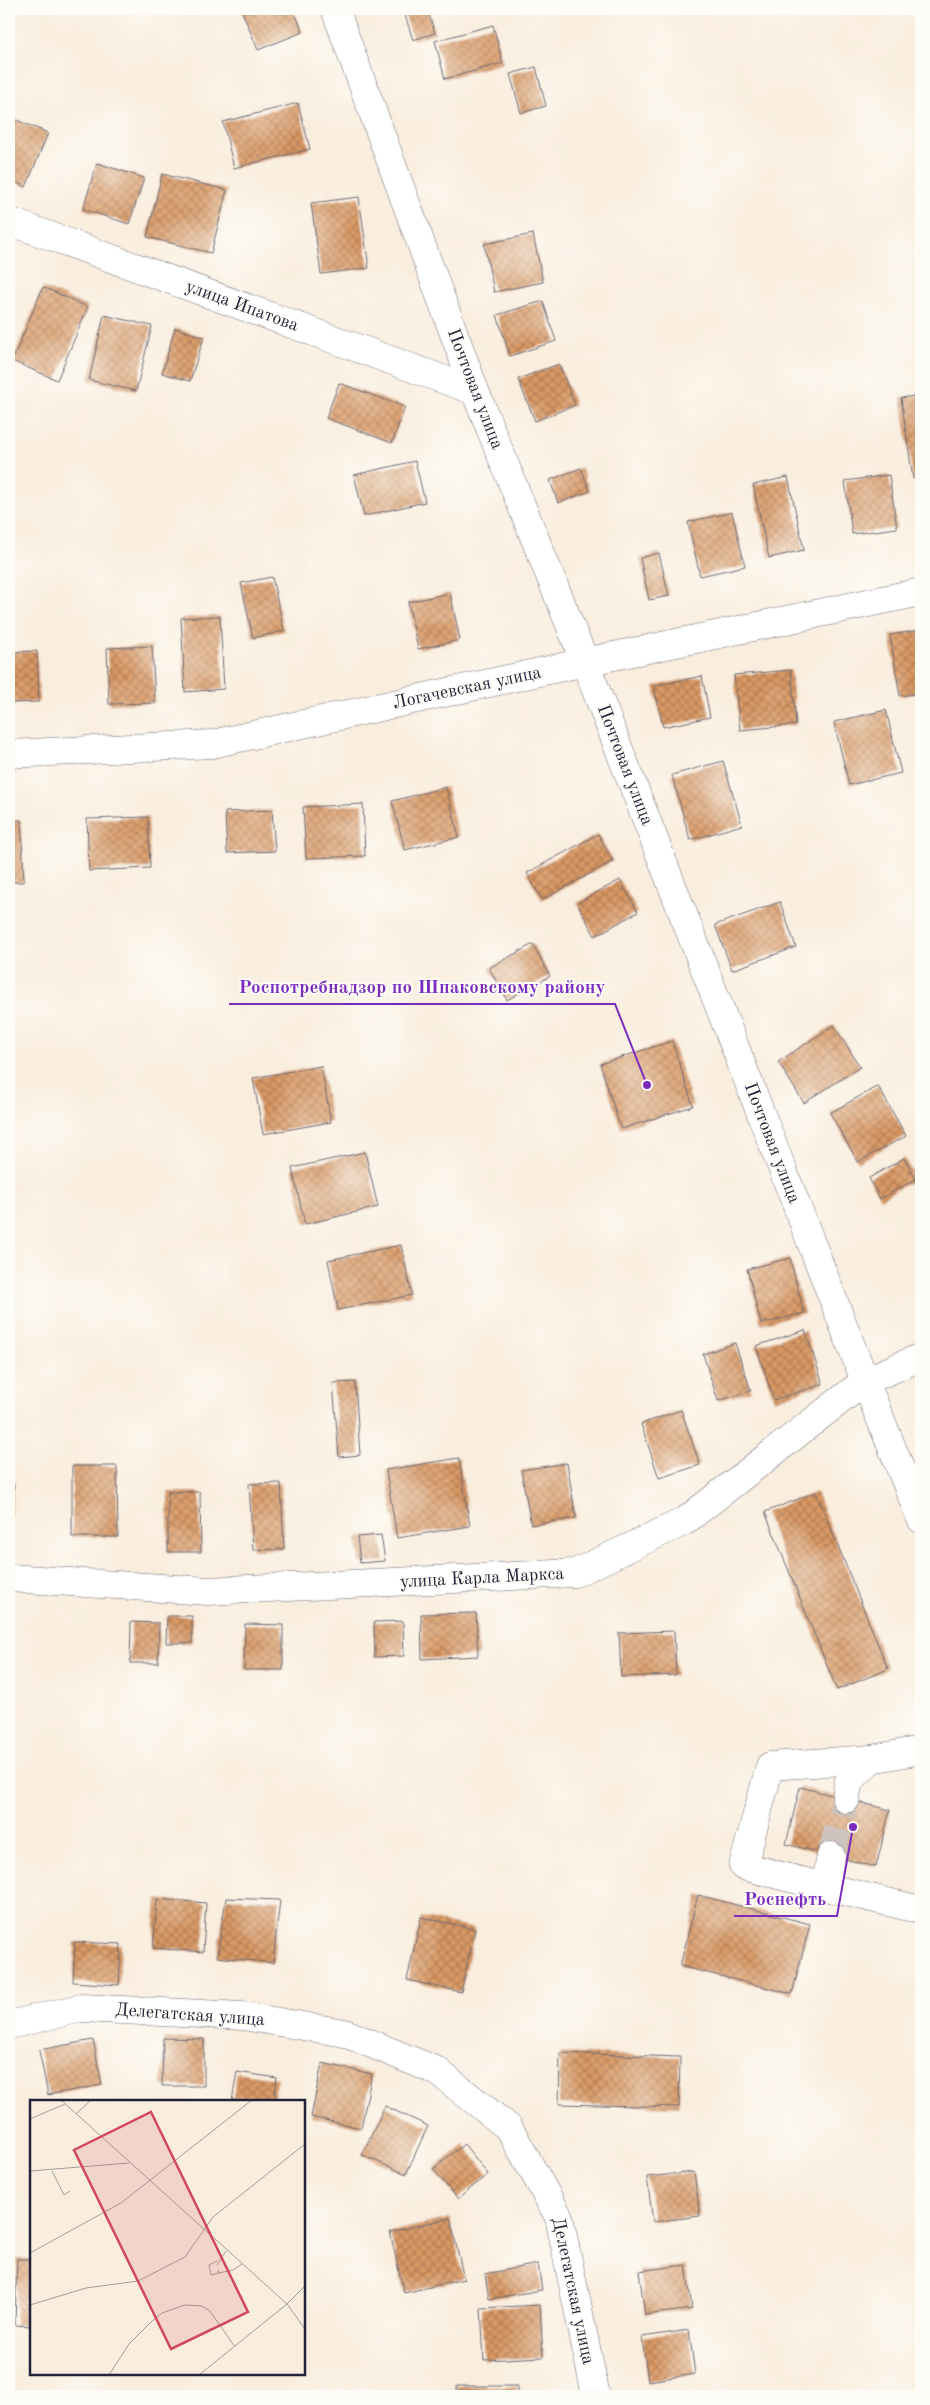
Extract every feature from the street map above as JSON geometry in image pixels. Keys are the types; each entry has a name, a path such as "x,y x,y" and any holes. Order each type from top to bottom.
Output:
{"street":[{"name":"Почтовая улица","path":"335,9 475,391 585,662 865,1381 921,1519"},
{"name":"улица Ипатова","path":"9,221 475,391"},
{"name":"Логачевская улица","path":"9,754 212,744 585,662 921,592"},
{"name":"улица Карла Маркса","path":"9,1578 208,1591 575,1573 685,1520 865,1381 921,1357"},
{"path":"921,1750 871,1759 770,1766 743,1866 825,1888 921,1910"},
{"path":"846,1799 848,1783 871,1759"},
{"path":"825,1888 831,1856"},
{"name":"Делегатская улица","path":"9,2025 81,2008 243,2016 344,2034 437,2071 510,2128 559,2217 596,2396"}],"building":[{"path":"241,9 293,9 303,32 258,50"},
{"path":"403,9 427,9 435,33 413,40"},
{"path":"493,25 503,63 445,79 435,41"},
{"path":"536,67 546,106 521,113 510,74"},
{"path":"298,103 310,149 234,168 223,122"},
{"path":"9,117 48,133 26,187 9,179"},
{"path":"97,163 144,178 129,224 83,209"},
{"path":"162,174 227,190 211,253 147,237"},
{"path":"359,197 369,268 321,274 311,203"},
{"path":"533,234 543,282 494,292 484,244"},
{"path":"43,287 88,307 57,380 12,361"},
{"path":"543,301 556,341 510,356 497,315"},
{"path":"104,315 152,326 136,391 89,380"},
{"path":"175,328 204,337 190,381 162,373"},
{"path":"559,364 575,405 535,421 518,379"},
{"path":"339,383 405,407 392,443 326,418"},
{"path":"921,395 921,477 913,479 901,398"},
{"path":"415,461 425,502 364,516 354,475"},
{"path":"581,468 590,491 558,503 550,480"},
{"path":"889,475 897,528 852,534 845,481"},
{"path":"788,477 804,550 769,558 753,485"},
{"path":"732,512 745,566 700,576 688,522"},
{"path":"659,553 669,596 649,600 640,558"},
{"path":"272,577 284,631 253,638 241,583"},
{"path":"450,593 460,640 418,649 408,602"},
{"path":"220,616 224,689 185,692 181,618"},
{"path":"921,630 921,693 900,696 890,635"},
{"path":"152,646 155,703 109,704 107,648"},
{"path":"37,651 39,702 9,703 9,652"},
{"path":"791,670 796,725 740,730 734,675"},
{"path":"702,676 710,717 663,727 654,686"},
{"path":"886,710 901,773 849,785 834,722"},
{"path":"723,761 742,825 690,840 672,775"},
{"path":"446,787 459,837 405,850 392,801"},
{"path":"363,804 365,856 306,858 303,807"},
{"path":"272,810 275,851 227,853 225,812"},
{"path":"148,817 150,868 89,871 87,819"},
{"path":"9,820 21,820 24,882 9,882"},
{"path":"598,834 613,861 542,900 527,873"},
{"path":"620,880 638,912 595,936 577,903"},
{"path":"780,902 796,947 732,970 715,925"},
{"path":"533,944 550,976 507,1000 489,968"},
{"path":"834,1025 860,1067 804,1103 778,1062"},
{"path":"672,1041 693,1106 621,1129 600,1064"},
{"path":"321,1066 331,1122 263,1134 253,1078"},
{"path":"878,1086 906,1136 858,1162 830,1113"},
{"path":"365,1152 378,1207 305,1224 292,1168"},
{"path":"904,1158 916,1179 880,1199 869,1178"},
{"path":"401,1245 412,1295 338,1310 328,1260"},
{"path":"790,1258 804,1313 761,1324 747,1269"},
{"path":"805,1330 823,1384 774,1400 756,1346"},
{"path":"735,1343 751,1391 718,1401 703,1354"},
{"path":"10,1378 11,1391 9,1391"},
{"path":"355,1382 360,1455 339,1457 333,1383"},
{"path":"681,1410 700,1465 659,1478 641,1424"},
{"path":"459,1458 470,1526 397,1538 386,1470"},
{"path":"567,1463 576,1518 531,1525 521,1470"},
{"path":"72,1466 117,1466 118,1537 72,1537"},
{"path":"9,1483 14,1484 10,1520 9,1520"},
{"path":"281,1483 284,1549 253,1550 249,1484"},
{"path":"168,1492 200,1492 201,1552 168,1552"},
{"path":"816,1492 888,1669 837,1690 765,1512"},
{"path":"381,1535 385,1561 360,1563 357,1537"},
{"path":"476,1613 478,1656 422,1659 421,1614"},
{"path":"167,1616 192,1616 192,1643 166,1643"},
{"path":"403,1621 404,1656 375,1657 374,1622"},
{"path":"131,1622 159,1623 158,1663 130,1663"},
{"path":"245,1624 283,1625 283,1670 244,1670"},
{"path":"674,1631 676,1675 621,1677 619,1633"},
{"path":"800,1787 890,1810 876,1867 786,1844"},
{"path":"698,1895 810,1924 792,1994 680,1966"},
{"path":"226,1898 280,1900 273,1963 217,1957"},
{"path":"157,1899 206,1903 203,1952 153,1948"},
{"path":"421,1917 475,1929 461,1992 407,1980"},
{"path":"75,1942 121,1944 119,1985 73,1982"},
{"path":"163,2038 204,2039 204,2086 162,2086"},
{"path":"93,2040 102,2085 48,2095 39,2050"},
{"path":"560,2053 680,2057 679,2107 559,2104"},
{"path":"322,2063 372,2074 361,2128 311,2117"},
{"path":"237,2072 277,2078 274,2100 232,2100"},
{"path":"385,2106 428,2126 406,2174 362,2155"},
{"path":"464,2144 488,2174 458,2199 433,2169"},
{"path":"694,2172 700,2216 653,2222 647,2177"},
{"path":"450,2218 464,2279 404,2293 390,2232"},
{"path":"17,2259 30,2259 30,2326 15,2325"},
{"path":"538,2264 542,2290 489,2299 485,2274"},
{"path":"686,2265 692,2309 645,2315 639,2271"},
{"path":"540,2305 543,2357 484,2360 481,2308"},
{"path":"689,2330 695,2374 648,2381 642,2337"},
{"path":"457,2386 517,2386 517,2396 457,2396"}],"tunnel":[{"path":"831,1856 846,1799"}],"place":[{"name":"Роспотребнадзор по Шпаковскому району","path":"647,1085"},
{"name":"Роснефть","path":"853,1827"}]}
